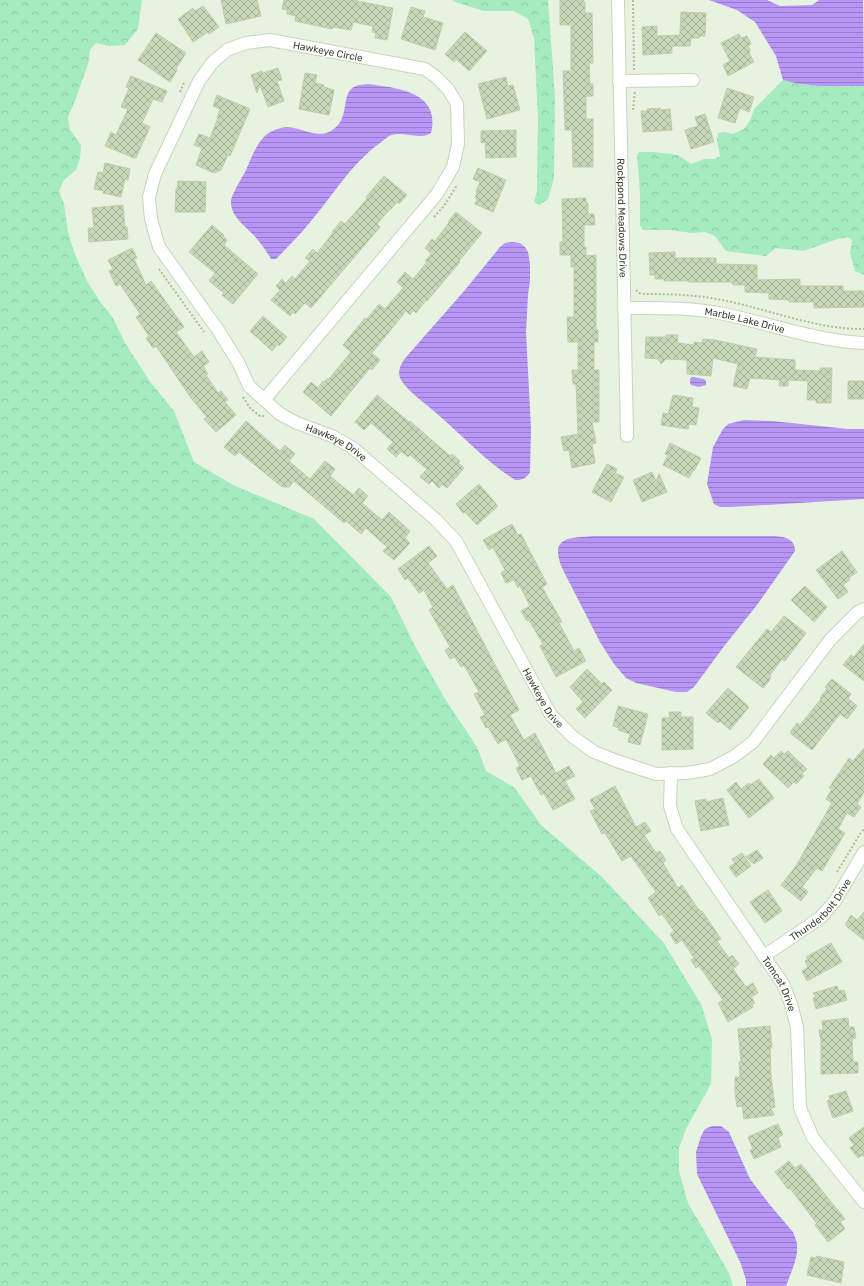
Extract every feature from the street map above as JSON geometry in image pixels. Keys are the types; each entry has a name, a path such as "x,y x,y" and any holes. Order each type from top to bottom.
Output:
{"street":[{"name":"Rockpond Meadows Drive","path":"618,0 627,436"},
{"name":"Hawkeye Circle","path":"270,40 425,70 436,77 448,89 457,104 458,144 453,167 437,194 268,403 249,386 238,362 218,330 159,247 151,219 149,196 155,174 199,81 212,63 228,50 246,43 270,40"},
{"path":"620,81 693,80"},
{"name":"Marble Lake Drive","path":"624,308 688,308 724,314 821,338 864,343"},
{"name":"Hawkeye Drive","path":"268,403 280,414 297,423 332,436 353,448 435,519 456,541 551,715 573,737 594,752 617,761 656,774 671,774 710,769 733,757 753,742 830,640 858,612 864,609"},
{"name":"Tomcat Drive","path":"671,774 670,806 676,829 783,984 791,1004 797,1027 800,1108 813,1138 864,1202"},
{"name":"Thunderbolt Drive","path":"764,956 820,918 835,901 864,852"}],"path":[{"path":"632,111 636,96 633,0"},
{"path":"179,97 181,88 187,78"},
{"path":"434,217 448,202 458,183"},
{"path":"156,265 208,337"},
{"path":"634,285 639,293 694,296 721,300 837,327 864,329"},
{"path":"239,392 250,408 260,416 264,417 268,403"},
{"path":"836,874 864,829"}],"green space":[{"path":"0,0 142,0 138,29 125,45 109,46 96,43 90,50 89,61 68,117 70,130 81,145 80,158 76,170 64,180 59,191 64,204 68,232 74,252 87,281 113,318 125,343 151,383 174,411 194,462 233,485 314,519 391,597 415,646 445,699 477,747 486,771 515,788 541,825 601,876 663,942 701,1004 712,1039 711,1084 686,1129 679,1148 679,1171 688,1203 729,1273 733,1286 0,1286"},
{"path":"452,0 548,0 555,97 554,178 548,199 539,205 534,202 537,192 538,119 534,38 528,19 514,11 484,11"},
{"path":"783,80 793,83 813,85 864,86 864,275 855,271 850,253 852,240 848,237 803,251 776,248 766,256 726,251 715,236 705,232 692,233 670,230 643,230 640,225 640,192 637,155 639,152 678,155 691,164 704,159 714,159 720,156 717,140 718,133 725,132 733,134 744,129 751,119 754,109"}],"shaded area":[{"path":"709,0 767,0 780,6 812,5 819,0 863,0 864,86 813,85 793,83 783,80 776,56 755,22 737,10"},
{"path":"368,84 404,90 423,101 430,109 432,119 431,133 421,136 394,134 389,136 360,160 307,226 276,259 271,259 257,239 236,217 231,206 231,200 234,192 255,149 267,134 281,128 294,128 318,134 331,131 341,120 344,113 346,100 351,89 358,85"},
{"path":"505,243 520,243 525,247 528,252 530,264 526,332 531,429 530,472 524,479 520,480 515,480 504,473 484,456 411,391 399,375 402,363 407,356 465,290 500,247"},
{"path":"692,377 704,379 706,381 706,385 699,387 691,385 690,379"},
{"path":"744,420 864,429 864,499 731,507 720,507 714,504 707,484 713,447 723,429 728,424"},
{"path":"775,536 783,537 792,541 795,551 757,605 694,687 687,692 676,692 636,683 626,678 614,664 600,642 563,570 558,551 560,545 564,541 577,537"},
{"path":"712,1126 721,1126 729,1132 750,1179 793,1232 797,1243 797,1253 786,1286 746,1286 746,1280 741,1264 697,1174 696,1152 701,1136 705,1129"}],"building":[{"path":"221,0 257,0 261,16 226,24"},
{"path":"284,0 358,0 357,1 393,8 387,40 375,38 376,33 372,32 373,26 353,22 351,30 333,27 332,29 295,21 296,16 287,14 287,10 282,9"},
{"path":"560,0 583,0 585,2 585,13 592,13 593,63 589,63 590,84 593,84 593,96 586,96 586,119 593,119 593,167 573,167 572,130 565,130 563,71 571,71 571,25 560,25"},
{"path":"203,6 219,27 193,42 178,19 193,8 195,11"},
{"path":"411,7 425,11 423,17 443,23 435,50 401,39"},
{"path":"681,12 706,13 705,36 691,38 690,46 672,46 672,53 643,55 642,27 657,26 657,36 680,35"},
{"path":"465,32 487,51 469,71 456,59 454,62 445,54"},
{"path":"156,33 186,53 170,82 138,60"},
{"path":"739,34 741,38 747,36 751,44 748,46 750,50 749,53 754,62 728,76 723,65 730,61 721,43"},
{"path":"278,68 282,80 277,81 284,101 268,107 260,85 257,93 251,75"},
{"path":"305,73 317,75 315,83 324,85 324,87 334,90 329,115 299,109"},
{"path":"131,76 167,91 162,102 153,99 142,123 150,127 136,158 105,146 111,132 116,135 128,109 121,107 129,88 126,87"},
{"path":"506,77 508,86 513,85 520,110 487,119 478,84"},
{"path":"727,88 754,97 749,112 740,108 735,123 718,118"},
{"path":"217,95 250,109 230,156 228,155 221,170 214,173 196,165 202,148 194,145 199,134 210,138 220,109 213,106"},
{"path":"660,108 660,110 670,109 672,130 643,132 641,111"},
{"path":"705,114 714,142 691,149 685,130 698,126 695,117"},
{"path":"516,130 516,157 486,158 485,142 481,143 481,131"},
{"path":"105,163 130,169 128,180 125,179 121,197 103,193 104,191 94,189 98,172 103,173"},
{"path":"478,168 506,180 493,212 475,204 477,199 475,198 476,192 480,182 473,179"},
{"path":"384,176 407,195 399,204 397,202 377,224 380,227 311,308 305,303 295,314 293,312 290,316 271,300 280,290 276,286 282,279 286,283 292,276 295,279 310,261 305,258 313,249 317,253 341,221 345,224 367,199 366,197"},
{"path":"178,181 206,182 205,212 175,212 176,189"},
{"path":"586,198 586,203 588,203 588,214 594,214 595,225 584,225 584,247 586,247 586,256 596,255 596,330 598,330 598,342 594,342 594,370 599,370 599,422 592,422 596,443 592,444 595,463 572,468 569,450 564,451 561,437 578,434 576,384 573,384 572,370 578,370 578,342 568,342 567,317 574,317 574,267 571,267 571,255 560,255 560,242 563,242 562,199"},
{"path":"123,205 125,227 127,227 128,239 89,242 88,228 94,228 92,208"},
{"path":"456,212 482,233 459,261 460,262 416,313 413,310 410,315 406,311 372,353 380,360 372,370 370,368 331,416 303,392 311,382 318,388 323,381 324,382 328,378 329,379 351,352 343,345 365,318 367,319 379,304 385,309 403,288 397,282 405,272 413,279 427,262 425,261 431,254 425,248 432,239 435,241"},
{"path":"212,225 224,235 223,236 227,240 224,245 258,274 233,304 222,295 224,293 209,281 215,273 189,252"},
{"path":"132,248 137,258 134,259 146,285 151,281 184,327 176,332 194,357 202,351 209,362 203,366 208,374 206,375 218,393 221,391 228,400 225,402 236,415 216,432 204,419 207,417 191,398 156,346 153,348 146,338 149,336 136,317 140,314 120,284 116,286 109,271 113,269 108,260"},
{"path":"675,252 675,258 716,258 716,264 757,265 757,280 800,279 800,286 843,286 843,291 864,291 864,307 814,308 814,302 789,302 789,300 769,299 769,293 745,292 745,285 733,285 732,282 664,281 664,279 655,279 655,275 650,275 649,253"},
{"path":"263,316 287,337 272,351 250,331"},
{"path":"666,335 678,335 677,343 694,345 694,342 702,343 703,339 715,340 757,349 755,357 795,360 795,370 820,371 820,368 832,368 831,403 816,403 816,400 807,400 808,381 788,380 788,386 779,386 780,380 750,378 747,389 733,386 738,364 713,358 711,376 687,374 687,360 666,359 661,364 658,359 645,358 646,337 666,337"},
{"path":"848,381 864,381 864,399 848,399"},
{"path":"377,395 409,422 410,421 450,456 452,454 460,461 458,463 464,468 447,488 442,484 439,488 432,481 429,484 420,477 427,469 410,455 408,457 401,451 396,457 387,449 393,442 371,423 364,430 355,422"},
{"path":"673,395 693,398 692,407 699,408 696,425 689,424 688,429 661,425 663,413 668,414"},
{"path":"246,421 280,451 285,445 295,454 289,461 310,479 325,461 335,469 330,476 353,495 359,488 368,496 362,503 382,520 389,512 410,531 405,538 410,543 394,560 383,551 387,547 366,528 361,534 346,521 344,523 294,481 289,487 282,487 239,452 235,456 224,447"},
{"path":"670,443 701,458 689,478 663,465 668,455 665,454"},
{"path":"607,464 617,469 615,473 624,477 611,502 592,492"},
{"path":"652,472 656,481 659,474 667,492 642,502 633,480"},
{"path":"479,484 498,506 477,525 465,512 463,513 456,504"},
{"path":"512,524 518,535 521,534 547,584 542,587 562,622 559,623 574,651 579,648 586,661 556,677 540,646 543,644 529,620 527,621 521,611 530,606 520,586 518,588 514,580 506,583 501,573 505,570 493,547 489,550 483,540"},
{"path":"429,546 437,556 428,563 447,589 453,585 519,710 510,715 524,740 535,733 556,773 569,766 575,776 565,781 575,799 553,810 544,793 541,795 531,776 522,780 516,768 520,766 506,739 498,744 488,727 486,728 480,717 485,715 474,694 479,692 464,665 461,667 455,657 450,659 445,650 450,647 429,610 433,607 424,590 419,593 408,578 405,580 398,569"},
{"path":"842,551 857,572 843,585 848,592 838,599 816,570"},
{"path":"805,586 827,607 814,622 791,600"},
{"path":"784,616 806,633 785,661 782,659 770,675 769,681 763,688 736,667 767,629 771,632"},
{"path":"864,644 864,681 843,665 851,655 854,657"},
{"path":"587,669 602,684 604,682 612,690 585,718 576,709 583,702 570,687"},
{"path":"832,679 851,694 848,698 857,706 847,719 840,714 812,750 791,734 791,731 797,723 800,725 821,699 820,698 827,689 825,687"},
{"path":"728,688 749,707 730,730 720,721 718,723 706,713"},
{"path":"618,706 648,714 640,745 628,742 630,734 618,730 619,728 613,726"},
{"path":"669,712 681,712 681,717 693,717 693,749 662,750 662,718 670,718"},
{"path":"864,748 864,792 857,804 861,807 854,817 847,813 838,829 845,833 822,871 817,868 802,887 808,892 801,901 781,885 796,866 832,803 826,799 832,789 829,788 849,758 853,761"},
{"path":"781,751 784,754 788,751 807,769 802,773 804,776 796,784 794,782 788,788 763,764 771,755 774,758"},
{"path":"759,779 774,798 749,818 727,790 736,782 741,789 749,783 750,785"},
{"path":"615,786 636,827 645,822 651,831 644,835 656,853 660,851 666,860 663,863 678,888 682,885 721,939 717,941 729,958 732,955 739,964 733,969 746,987 753,983 758,993 751,997 755,1003 752,1004 753,1007 728,1022 718,1003 723,1000 699,966 696,968 691,960 694,958 682,940 676,944 670,934 674,931 662,914 659,916 648,898 656,892 631,856 622,861 605,833 602,834 590,811 595,809 590,800"},
{"path":"723,798 729,825 701,831 695,801 706,799 706,802"},
{"path":"757,850 763,858 754,864 746,857"},
{"path":"742,853 751,866 736,877 729,867 735,863 732,859"},
{"path":"768,890 782,911 765,923 750,902"},
{"path":"864,912 864,940 846,926 846,923 851,915 857,920"},
{"path":"831,943 842,962 807,981 802,971 808,967 805,961 808,960 806,957"},
{"path":"837,986 839,991 844,990 847,1000 816,1009 813,998 816,997 813,993"},
{"path":"848,1018 849,1027 854,1027 856,1038 852,1039 853,1062 858,1062 858,1073 821,1074 821,1042 819,1030 823,1030 822,1021"},
{"path":"770,1026 772,1048 770,1048 771,1076 775,1107 771,1108 774,1115 744,1119 742,1106 737,1107 735,1093 735,1077 740,1077 739,1062 741,1062 738,1029"},
{"path":"846,1091 853,1111 833,1118 827,1101 830,1100 829,1096"},
{"path":"778,1124 783,1135 778,1137 781,1147 754,1159 750,1150 753,1149 748,1137"},
{"path":"864,1127 864,1157 862,1155 858,1158 850,1148 854,1145 849,1138"},
{"path":"789,1161 795,1168 801,1164 845,1219 840,1222 845,1229 828,1242 815,1225 817,1224 790,1188 788,1189 775,1172"},
{"path":"817,1256 844,1262 841,1283 807,1275 811,1257 816,1258"}]}
